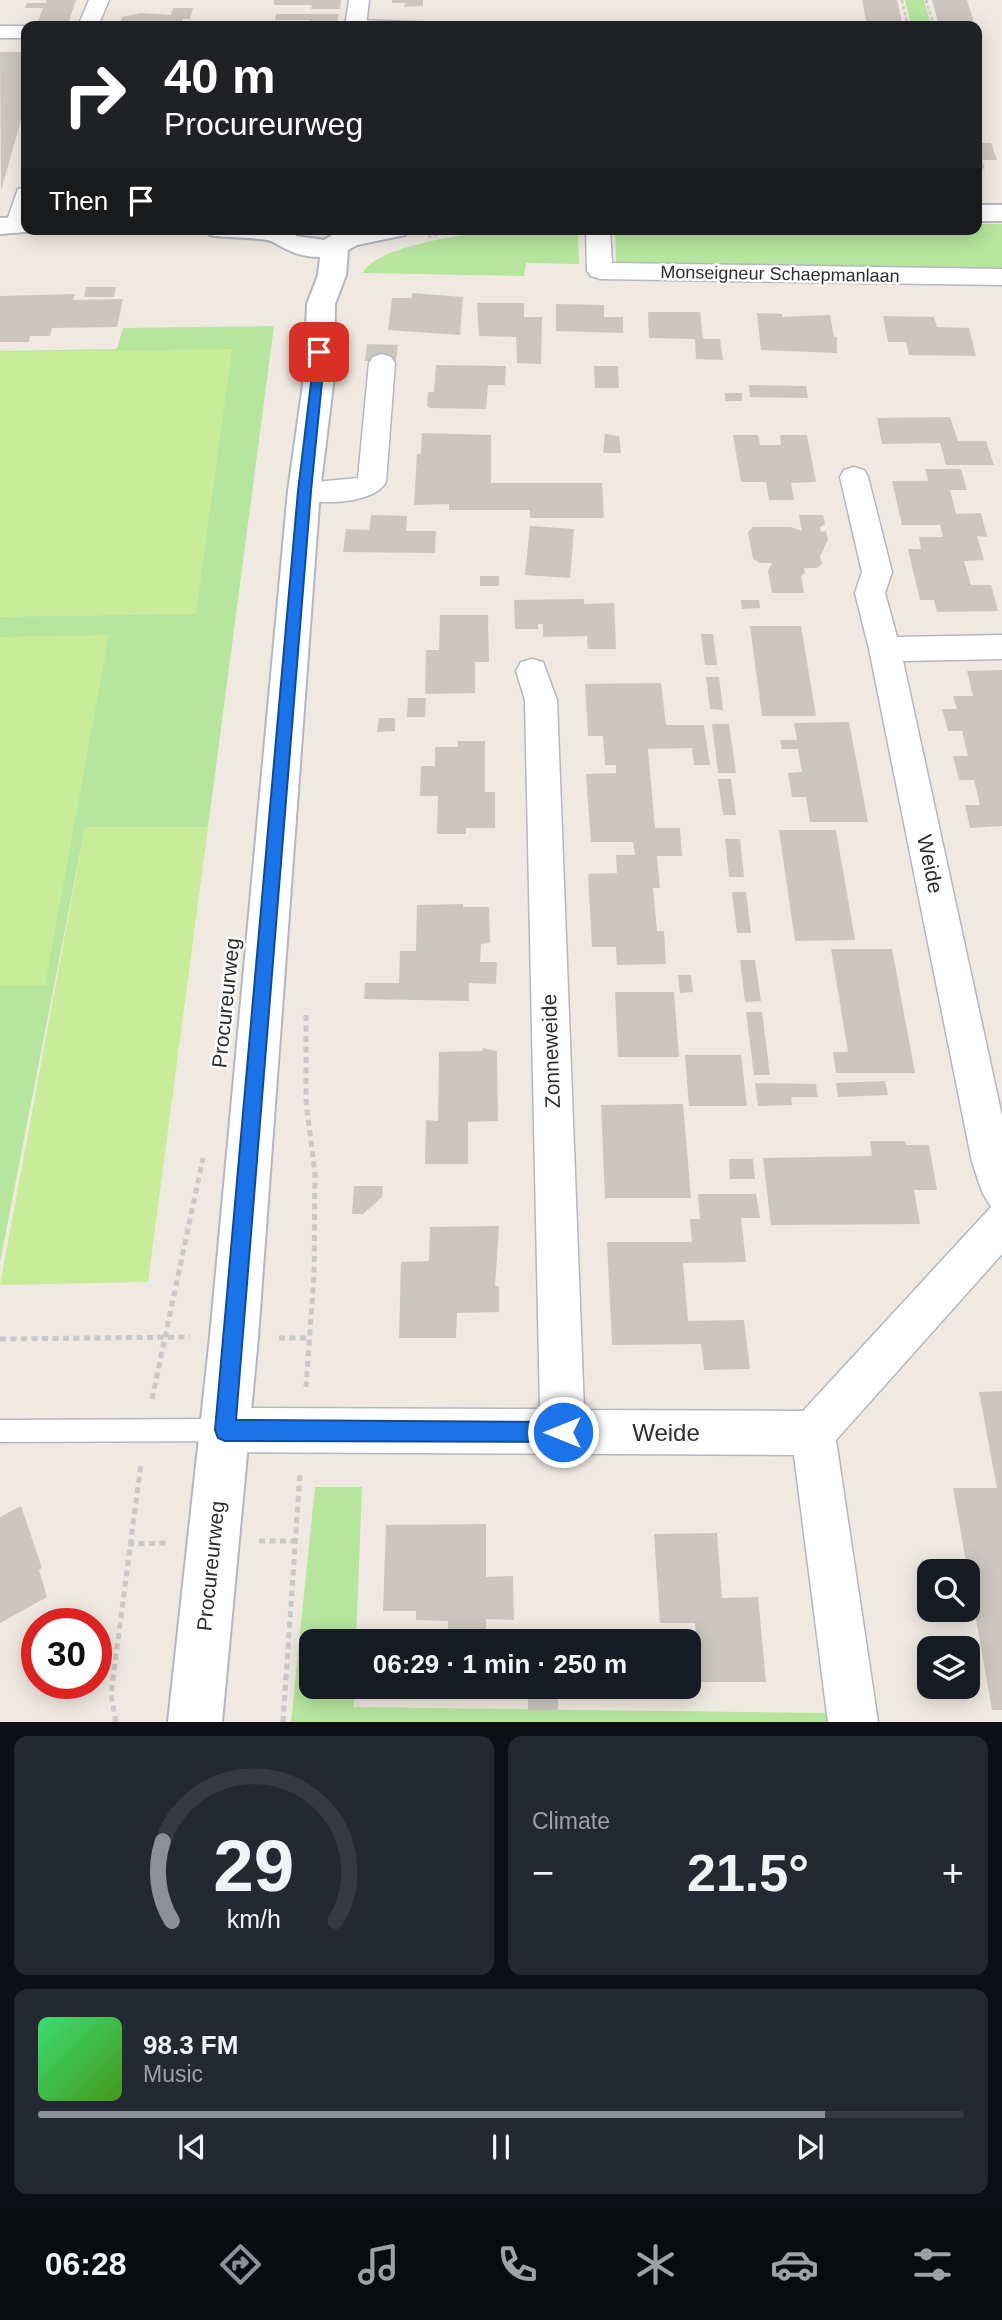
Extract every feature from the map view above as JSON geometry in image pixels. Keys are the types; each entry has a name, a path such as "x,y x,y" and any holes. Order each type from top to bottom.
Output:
{"main road":[{"path":"982,213 1002,213"},
{"path":"285,237 316,249 347,238"},
{"name":"Procureurweg","path":"285,237 321,304"},
{"name":"Procureurweg","path":"195,1721 234,1337 304,491 319,377 321,304 347,238"}],"street":[{"path":"90,21 99,0"},
{"path":"356,21 359,0"},
{"path":"0,32 21,32"},
{"path":"14,226 21,207"},
{"name":"Monseigneur Schaepmanlaan","path":"598,235 600,271 1002,277"},
{"path":"304,491 362,489 372,482 382,363"},
{"name":"Weide","path":"854,477 877,572 870,593 885,649 992,1162 1002,1192"},
{"path":"885,649 1002,648"},
{"name":"Zonneweide","path":"532,671 541,700 563,1432"},
{"path":"853,1721 813,1433 1002,1223"},
{"name":"Weide","path":"225,1430 303,1433 813,1433"}],"lane":[{"path":"0,1432 225,1430"}],"path":[{"path":"902,0 907,21"},
{"path":"926,0 932,21"},
{"path":"421,239 437,235"},
{"path":"283,1721 309,1338 315,1174 306,1101 306,1007"},
{"path":"116,1721 111,1694 128,1544 164,1338 203,1154"},
{"path":"0,1339 309,1338"}],"green space":[{"path":"905,0 924,0 930,21 910,21"},
{"path":"982,224 1002,224 1002,271 616,264 615,235 982,235"},
{"path":"578,235 579,264 526,263 524,276 363,273 372,263 387,254 451,237"},
{"path":"274,326 208,827 85,827 0,1262 0,351 117,349 123,328"},
{"path":"232,349 196,614 0,617 0,352"},
{"path":"109,635 45,985 0,986 0,637"},
{"path":"85,827 208,827 148,1282 0,1285"},
{"path":"315,1487 362,1487 356,1629 300,1629"},
{"path":"299,1644 299,1699 354,1699 354,1707 829,1713 829,1722 291,1722"}],"building":[{"path":"46,0 76,0 69,21 38,21 43,8 25,8 27,3 46,3"},
{"path":"274,0 341,0 340,9 311,9 312,5 274,5"},
{"path":"392,0 423,0 423,6 404,7 405,3 392,3"},
{"path":"862,0 897,0 902,21 866,21"},
{"path":"932,0 967,0 973,21 938,21"},
{"path":"173,8 193,8 190,19 182,21 121,21 122,17 141,13 171,15"},
{"path":"276,14 339,14 337,21 275,20"},
{"path":"0,52 21,52 21,120 1,191"},
{"path":"982,143 991,143 997,160 982,160"},
{"path":"86,287 116,287 114,297 84,297"},
{"path":"412,293 463,297 460,335 388,330 392,298 412,298"},
{"path":"75,294 73,300 123,299 117,327 52,328 50,336 30,336 29,342 0,342 0,296"},
{"path":"477,303 524,303 524,317 542,317 541,364 517,363 516,337 479,336"},
{"path":"556,304 604,305 604,317 623,317 623,333 556,331"},
{"path":"648,312 700,312 703,339 720,339 723,360 696,359 695,339 649,338"},
{"path":"757,313 782,314 782,317 830,315 834,337 837,337 837,353 761,350"},
{"path":"883,316 934,317 937,327 969,328 976,356 909,355 906,342 888,342"},
{"path":"367,344 398,345 396,361 365,361"},
{"path":"436,365 506,366 505,385 488,385 486,409 430,408 427,406 428,392 434,392"},
{"path":"594,366 618,366 619,388 595,388"},
{"path":"749,385 806,386 808,398 750,397"},
{"path":"725,393 742,393 742,401 725,401"},
{"path":"950,417 958,441 986,441 994,465 946,465 940,443 882,444 877,418"},
{"path":"422,433 491,435 491,483 602,483 604,518 530,518 530,510 449,510 449,504 414,505 417,454 421,454"},
{"path":"605,434 619,436 621,453 603,453"},
{"path":"733,435 758,435 760,445 781,445 780,435 807,435 816,482 791,483 794,500 769,500 766,482 741,482"},
{"path":"925,469 961,469 967,490 950,490 956,514 981,513 987,537 977,536 984,560 964,561 971,585 991,585 998,611 937,612 934,600 920,600 908,549 921,549 919,537 943,537 940,525 902,525 892,481 928,481"},
{"path":"371,515 407,516 406,531 436,531 435,553 343,552 346,529 369,530"},
{"path":"799,515 823,515 825,524 820,527 821,532 826,531 828,540 820,556 822,564 817,568 804,568 805,573 801,576 804,593 772,593 768,571 772,563 760,563 753,559 748,532 753,527 791,527 802,531"},
{"path":"530,526 574,529 570,578 525,575"},
{"path":"480,576 499,576 499,586 480,586"},
{"path":"584,599 584,604 614,603 616,649 588,649 587,636 543,637 543,624 538,624 538,629 515,629 514,600"},
{"path":"741,600 759,600 760,608 742,609"},
{"path":"440,615 488,615 489,662 475,662 475,693 425,694 426,650 439,650"},
{"path":"750,626 801,626 816,716 762,716"},
{"path":"701,634 713,634 717,665 705,665"},
{"path":"1002,670 1002,826 970,828 965,805 980,805 977,792 974,780 959,780 953,756 968,756 962,731 948,731 942,709 957,709 953,696 973,696 967,671"},
{"path":"706,677 719,677 723,710 710,709"},
{"path":"661,683 666,725 704,725 710,765 694,765 692,748 648,749 655,828 680,828 682,856 657,856 660,888 653,888 657,931 664,931 666,964 617,965 616,947 592,947 588,874 617,873 616,855 635,855 633,842 591,842 586,774 616,773 616,765 605,765 603,736 588,736 585,684"},
{"path":"408,698 426,698 425,717 407,717"},
{"path":"379,718 395,718 395,731 377,732"},
{"path":"849,722 868,822 810,822 806,797 792,797 788,773 802,772 798,749 782,749 780,740 797,740 794,723"},
{"path":"712,724 729,724 736,773 718,773"},
{"path":"458,741 485,741 485,792 495,792 495,828 466,828 466,834 437,834 438,796 420,796 421,766 435,766 435,747 458,747"},
{"path":"718,779 731,779 736,815 723,815"},
{"path":"779,830 836,830 855,940 795,941"},
{"path":"725,839 740,839 744,877 729,877"},
{"path":"732,892 746,892 751,933 737,933"},
{"path":"463,904 463,907 489,907 490,943 481,944 480,962 497,962 496,984 469,983 469,1001 364,999 365,983 399,983 400,951 416,951 417,905"},
{"path":"831,949 892,949 915,1073 836,1073 833,1052 848,1052"},
{"path":"740,960 755,960 761,1001 745,1002"},
{"path":"678,975 691,975 693,992 680,993"},
{"path":"615,992 674,992 679,1057 618,1057"},
{"path":"746,1012 762,1012 770,1075 754,1075"},
{"path":"483,1048 497,1051 498,1121 468,1122 468,1164 425,1164 426,1120 438,1121 439,1052 482,1051"},
{"path":"685,1055 741,1055 747,1106 689,1106"},
{"path":"885,1081 888,1095 838,1097 836,1083"},
{"path":"755,1083 816,1084 818,1097 791,1097 792,1105 758,1106"},
{"path":"683,1104 691,1198 605,1198 601,1105"},
{"path":"870,1141 905,1141 906,1145 929,1145 937,1190 914,1190 920,1224 771,1225 763,1158 872,1156"},
{"path":"729,1159 753,1159 755,1179 730,1179"},
{"path":"354,1186 383,1186 382,1197 363,1214 352,1214"},
{"path":"698,1194 756,1194 760,1218 741,1218 746,1262 683,1263 688,1321 744,1320 750,1369 704,1370 701,1344 612,1345 607,1242 692,1242 690,1219 700,1219"},
{"path":"499,1226 495,1286 499,1286 499,1312 457,1313 456,1338 399,1338 401,1262 429,1261 430,1227"},
{"path":"1002,1391 1002,1710 992,1710 977,1622 980,1622 980,1559 965,1559 953,1488 997,1488 979,1392"},
{"path":"21,1506 42,1568 39,1570 47,1597 27,1608 21,1608 21,1611 0,1623 0,1517"},
{"path":"486,1524 486,1577 513,1576 514,1620 486,1619 486,1629 448,1629 448,1621 416,1620 416,1611 383,1611 386,1525"},
{"path":"717,1533 722,1598 758,1597 766,1682 701,1682 701,1629 695,1629 695,1623 660,1623 654,1534"},
{"path":"528,1699 558,1699 558,1710 528,1711"}],"route":[{"path":"319,352 319,377 304,491 225,1430 303,1433 563,1432"}]}
